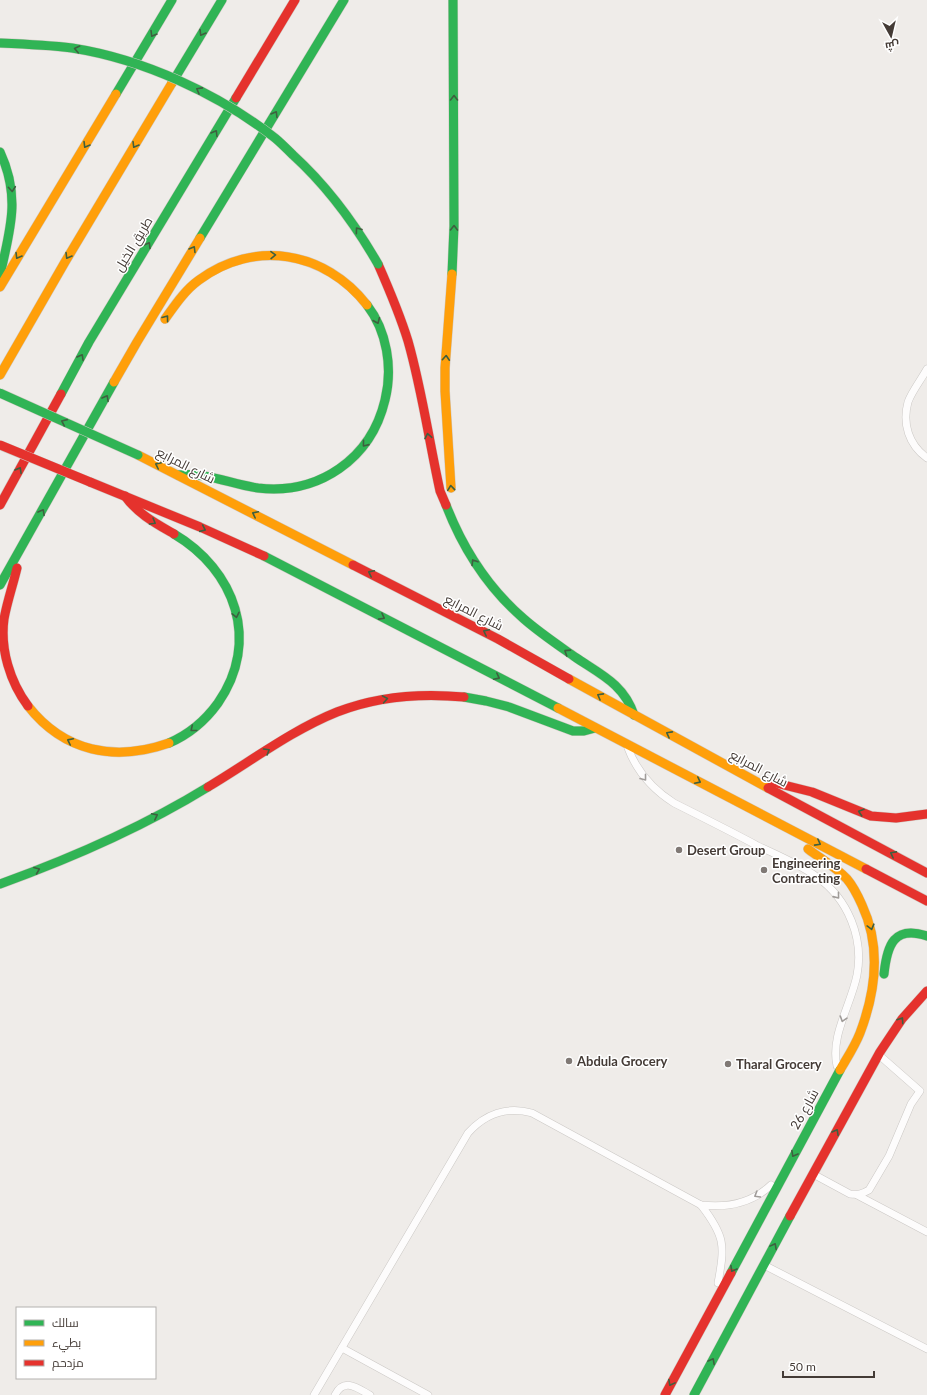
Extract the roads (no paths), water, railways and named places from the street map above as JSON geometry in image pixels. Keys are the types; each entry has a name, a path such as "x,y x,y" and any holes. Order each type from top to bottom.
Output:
{"main road":[{"path":"0,287 172,0"},
{"path":"0,375 65,262 222,0"},
{"name":"طريق الخيل","path":"0,505 89,342 295,0"},
{"path":"0,584 23,546 137,342 344,0"},
{"path":"453,0 454,226 445,391 454,527"},
{"path":"0,43 16,42 63,46 108,56 150,69 194,87 236,111 276,139 309,170 334,198 361,234 378,264 391,293 411,354 440,490 454,527 466,549 479,570 502,599 555,644 621,688 634,715"},
{"path":"0,152 12,182 14,205 0,274"},
{"path":"137,342 156,330 198,280 226,263 241,258 278,255 299,258 319,265 332,272 357,292 375,315 385,340 389,367 388,391 382,415 372,436 356,455 337,471 316,481 294,487 270,489 249,486 202,474 190,473 178,475"},
{"name":"شارع المرابع","path":"0,393 178,475 498,639 634,715 927,873"},
{"path":"0,445 200,527 274,561 759,812 927,901"},
{"path":"23,546 4,621 4,645 8,667 18,690 30,709 47,727 67,740 90,750 115,754 142,751 166,744 190,732 207,716 224,695 235,672 239,653 239,634 236,614 222,578 210,561 196,548 140,514 129,503 125,496"},
{"path":"0,884 55,863 136,826 192,796 310,725 358,705 384,699 410,696 456,696 500,704 574,731 595,728"},
{"path":"753,779 785,784 799,788 861,813 878,817 913,817 927,814"},
{"name":"شارع 26","path":"665,1395 860,1034 869,1006 874,981 876,966 873,936 864,907 848,881 841,874 759,812"},
{"path":"882,985 886,958 892,941 908,932 921,933 927,936"},
{"path":"694,1395 879,1055 906,1013 927,991"},
{"path":"860,1034 872,1015 880,995"}],"lane":[{"path":"927,369 909,401 906,412 906,423 908,434 913,444 920,453 927,458"},
{"path":"626,744 639,772 649,784 661,794 674,803 816,876 837,895 845,907 856,933 859,961 855,982 836,1042 836,1057 839,1072"},
{"path":"879,1055 920,1091 927,1095"},
{"path":"856,1195 869,1190 889,1156 911,1104 920,1091"},
{"path":"314,1395 468,1134 481,1121 497,1113 515,1110 532,1113 701,1205 714,1207 728,1206 742,1203 754,1198 766,1190 786,1169"},
{"path":"813,1174 927,1232"},
{"path":"701,1205 718,1230 721,1244 722,1258 714,1304"},
{"path":"764,1265 927,1349"},
{"path":"342,1348 428,1395"},
{"path":"335,1395 341,1387 348,1385 370,1395"}],"place":[{"name":"Desert Group","path":"679,850"},
{"name":"Engineering Contracting","path":"764,870"},
{"name":"Abdula Grocery","path":"569,1061"},
{"name":"Tharal Grocery","path":"728,1064"}]}
